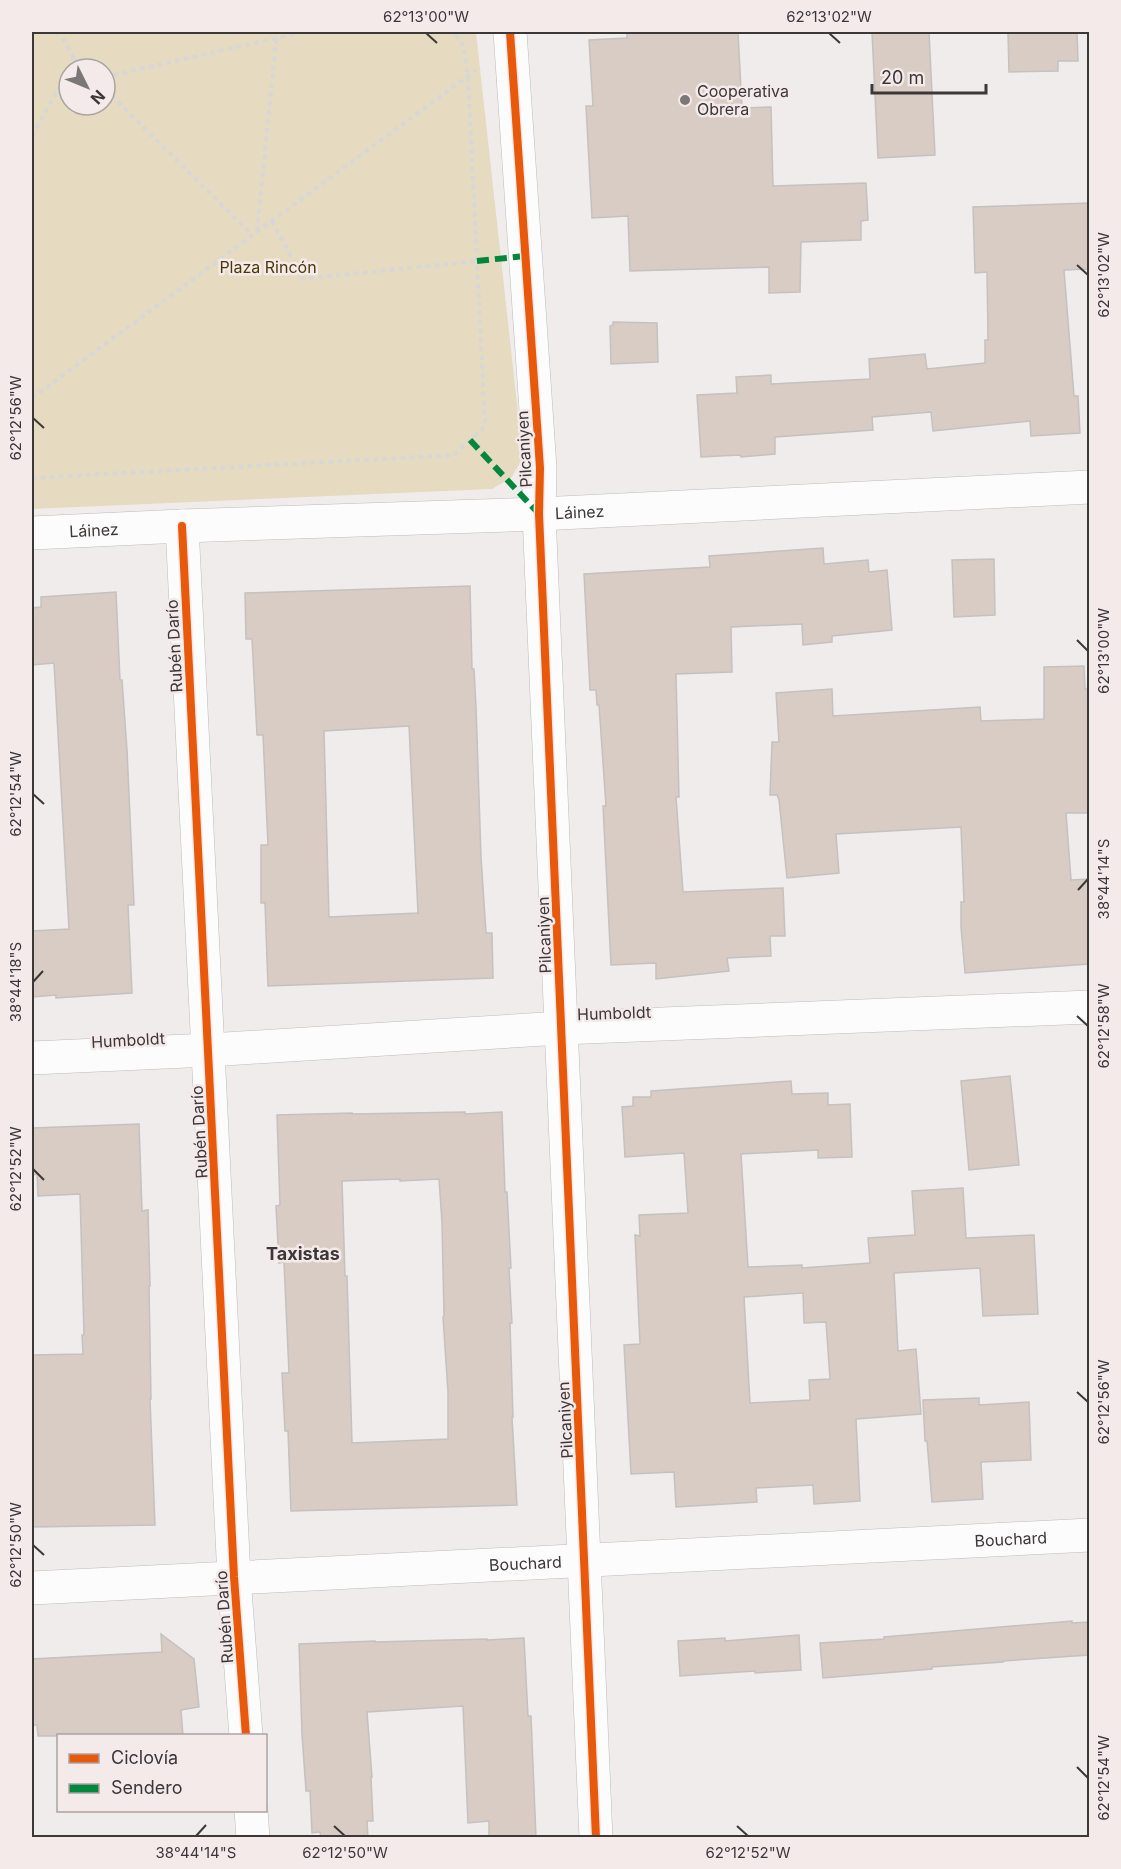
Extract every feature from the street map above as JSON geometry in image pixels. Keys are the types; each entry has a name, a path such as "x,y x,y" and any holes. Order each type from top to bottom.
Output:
{"street":[{"name":"Pilcaniyen","path":"510,38 540,468 539,514 596,1838"},
{"name":"Láinez","path":"32,533 539,514 1089,487"},
{"name":"Rubén Darío","path":"182,526 234,1577 246,1734"},
{"name":"Humboldt","path":"32,1058 209,1050 561,1028 1089,1007"},
{"name":"Bouchard","path":"32,1588 1089,1535"},
{"path":"251,1812 253,1838"}],"path":[{"path":"56,32 64,40 73,57"},
{"path":"257,231 277,32"},
{"path":"117,73 303,32"},
{"path":"32,478 454,455 485,426 468,76 463,45 454,32"},
{"path":"32,398 468,76 510,38"},
{"path":"32,136 57,91"},
{"path":"117,101 252,235"},
{"path":"272,221 303,279 477,261"}],"green space":[{"name":"Plaza Rincón","path":"32,32 476,32 523,458 511,478 492,489 32,509"}],"building":[{"path":"627,32 738,32 742,108 771,107 773,186 866,183 868,220 861,221 861,240 801,242 800,292 769,293 769,267 630,271 628,216 592,218 586,106 593,106 589,40 627,38"},
{"path":"872,32 929,32 935,155 878,158"},
{"path":"1008,32 1077,32 1078,61 1058,61 1058,71 1009,72"},
{"path":"1089,203 1089,269 1064,270 1074,396 1078,396 1080,433 1031,436 1030,421 933,431 931,412 872,417 873,430 775,437 775,454 701,457 697,395 737,393 736,377 771,375 771,384 870,379 869,359 925,354 927,369 985,363 985,340 988,340 987,272 975,273 973,207"},
{"path":"613,322 657,323 658,362 611,364 610,326"},
{"path":"823,548 824,564 868,560 869,572 887,570 892,630 832,636 832,642 803,645 802,624 731,627 732,672 676,674 679,797 676,797 683,892 783,888 785,936 770,936 771,956 727,958 729,971 656,979 656,963 611,965 603,806 606,806 599,705 597,705 596,690 590,690 584,574 710,567 709,556"},
{"path":"994,559 995,615 954,617 952,560"},
{"path":"470,586 481,857 486,933 492,933 493,978 268,986 265,903 261,903 261,845 268,845 263,735 257,735 252,639 246,639 245,593","holes":["409,726 418,913 329,917 324,731"]},
{"path":"116,592 120,680 122,680 127,750 134,905 128,905 132,993 56,998 56,995 32,997 32,931 69,929 54,663 32,665 32,608 41,607 41,597"},
{"path":"1084,666 1085,689 1089,689 1089,813 1066,813 1071,880 1089,879 1089,964 965,973 961,927 961,902 964,902 961,827 836,834 839,873 787,878 779,800 777,795 770,795 772,742 779,742 776,693 832,689 833,716 980,707 981,721 1044,719 1044,667"},
{"path":"1010,1076 1019,1165 969,1170 961,1081"},
{"path":"791,1081 792,1094 828,1093 828,1105 850,1104 852,1157 818,1158 818,1150 741,1154 748,1267 802,1265 802,1268 870,1263 868,1238 915,1235 912,1191 963,1188 966,1238 1034,1235 1038,1314 983,1316 980,1268 894,1273 898,1351 916,1349 921,1414 856,1419 860,1501 814,1504 813,1485 756,1488 757,1502 676,1507 674,1472 631,1474 624,1345 640,1344 635,1235 640,1236 639,1215 688,1213 684,1153 625,1157 622,1107 633,1106 633,1097 651,1097 651,1091","holes":["803,1293 804,1323 826,1322 830,1379 809,1380 810,1400 750,1403 744,1297"]},
{"path":"502,1112 511,1268 509,1268 512,1323 510,1323 512,1417 517,1505 291,1511 288,1431 285,1431 282,1373 289,1373 284,1262 279,1263 276,1206 280,1205 277,1115","holes":["400,1179 400,1181 439,1179 448,1439 352,1443 342,1181"]},
{"path":"139,1124 142,1211 148,1210 150,1399 155,1525 32,1527 32,1355 83,1354 82,1335 84,1335 80,1194 38,1196 37,1174 32,1175 32,1128"},
{"path":"979,1398 979,1405 1029,1402 1031,1460 981,1462 983,1499 932,1502 923,1400"},
{"path":"1072,1621 1072,1623 1089,1622 1089,1655 823,1678 820,1643"},
{"path":"161,1634 194,1659 199,1707 181,1710 183,1734 38,1736 37,1725 32,1725 32,1659 162,1652"},
{"path":"799,1635 801,1670 680,1676 678,1641 725,1638 725,1641"},
{"path":"524,1638 528,1716 531,1716 536,1838 489,1838 489,1821 468,1823 463,1706 367,1712 373,1821 367,1821 368,1838 321,1838 320,1832 312,1833 310,1791 306,1791 302,1734 299,1644"}],"marked path":[{"path":"477,261 525,256"},
{"path":"470,440 539,514"}],"cycle path":[{"path":"510,32 540,468 539,514 596,1838"},
{"path":"182,526 234,1577 246,1734"}],"place":[{"name":"Cooperativa Obrera","path":"685,100"}],"district":[{"name":"Taxistas","path":"303,1254"}]}
